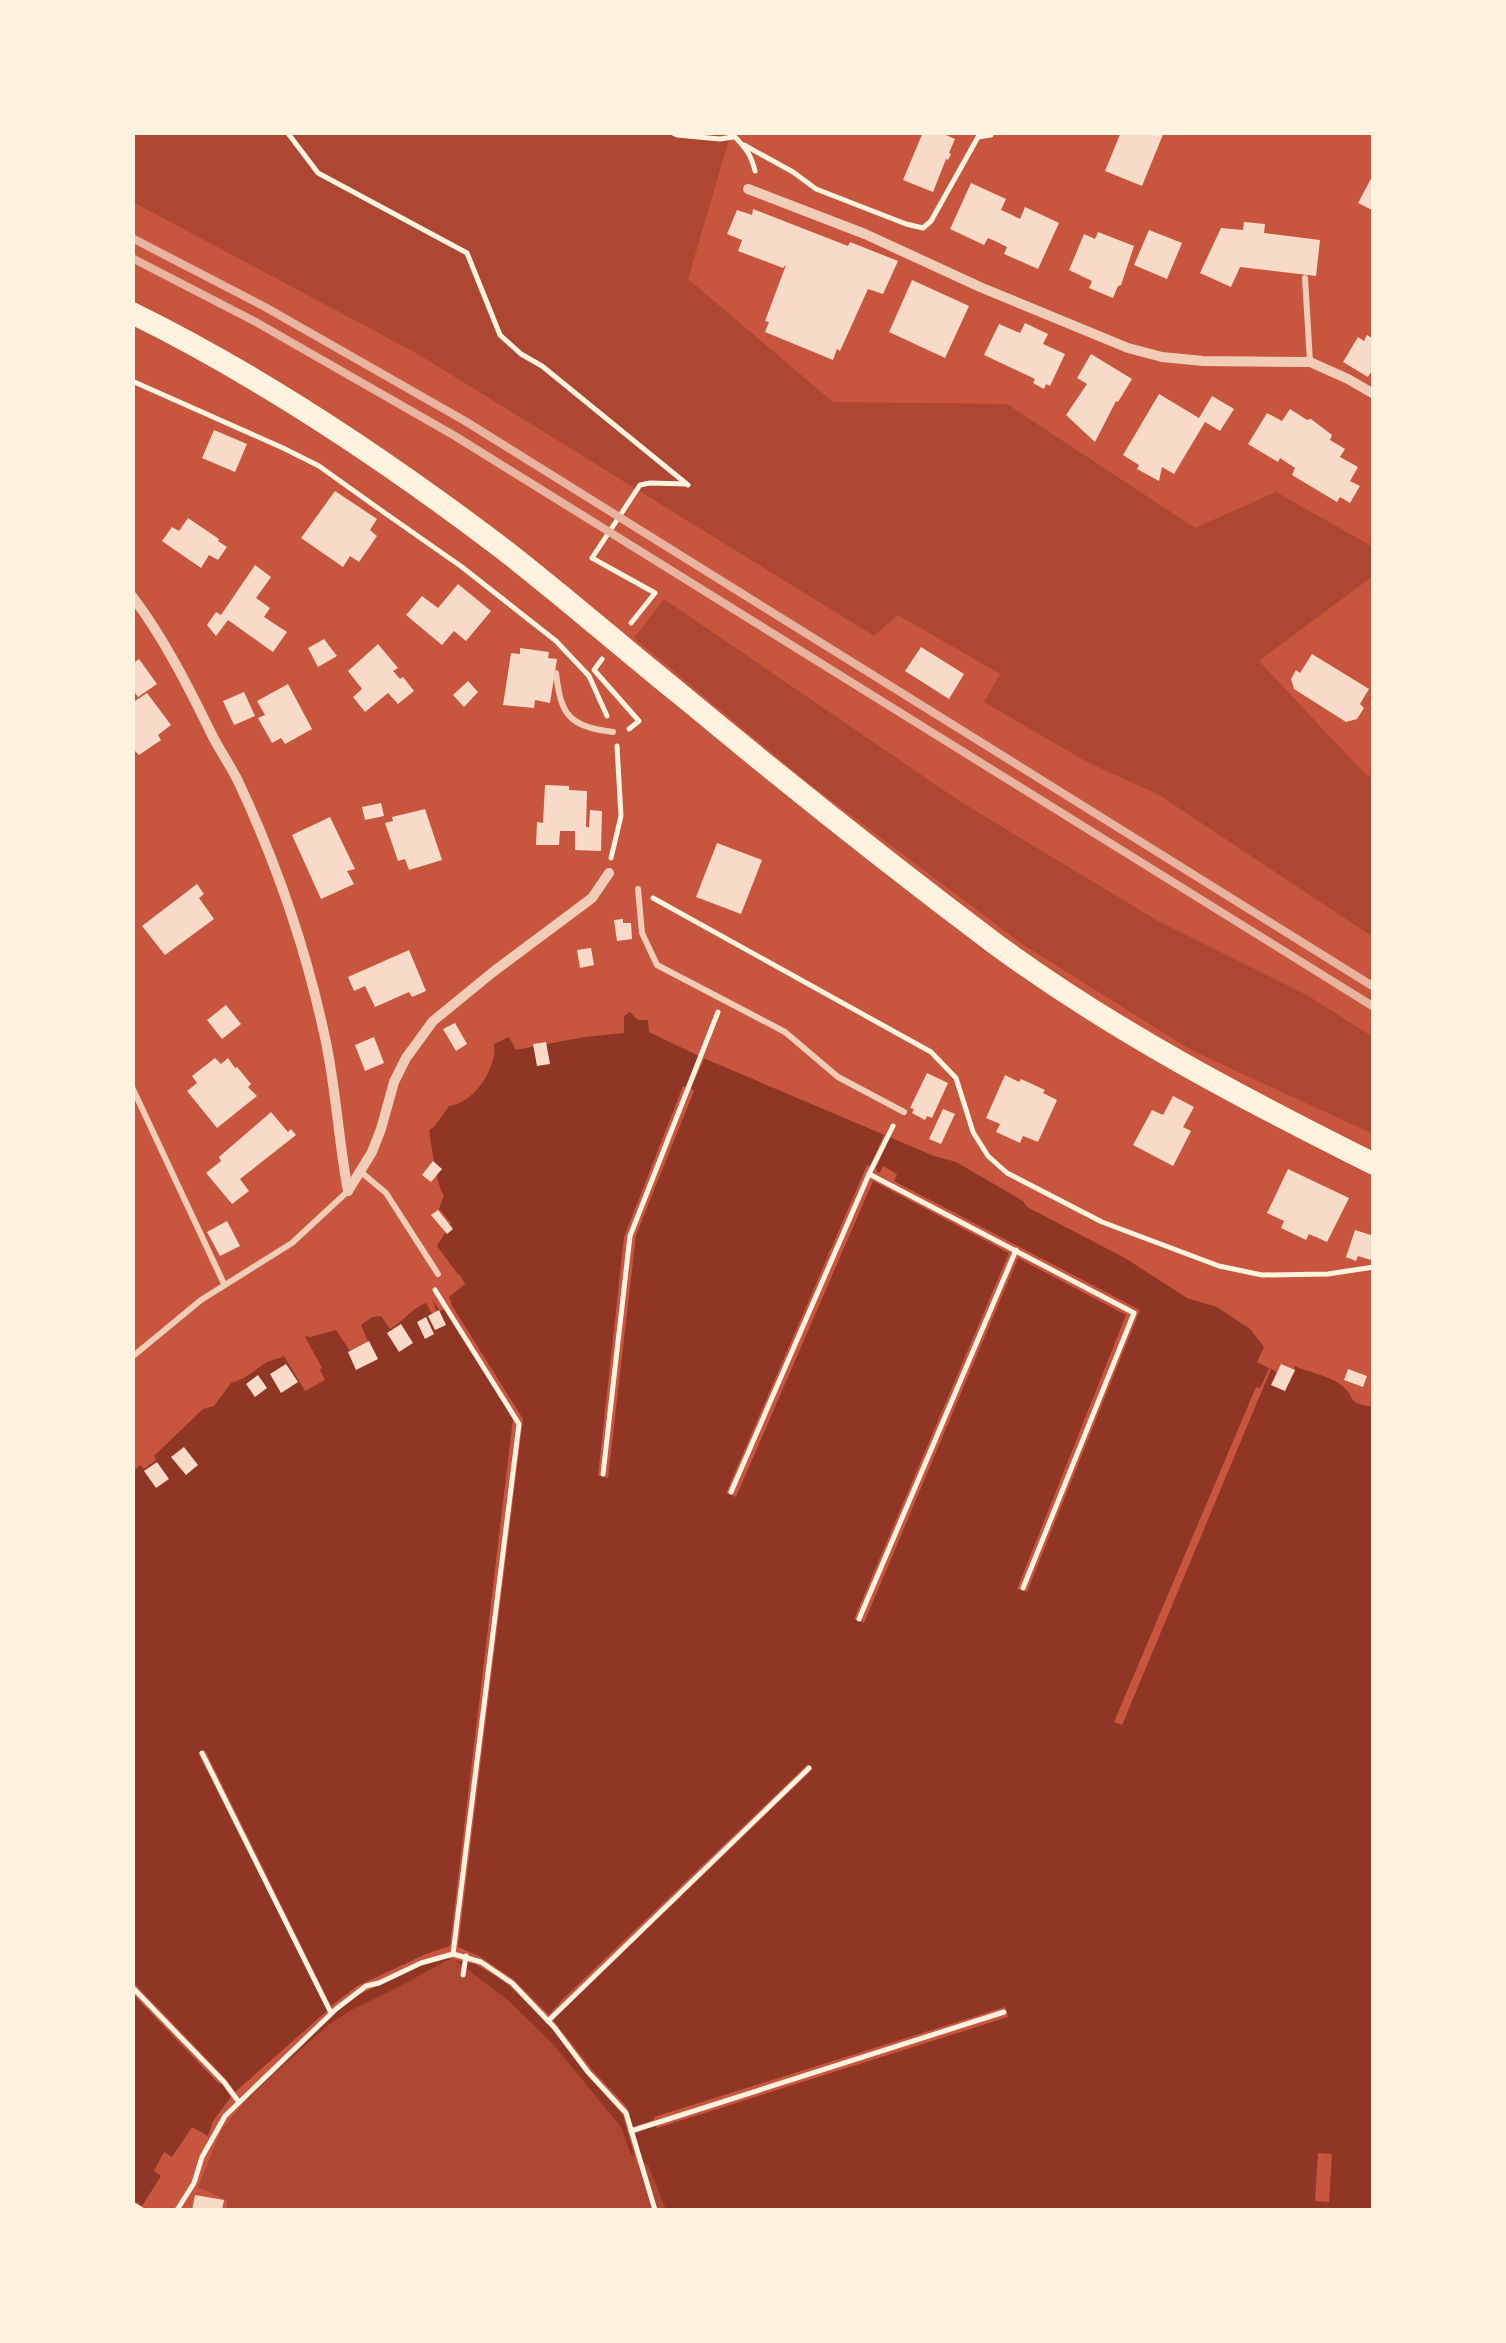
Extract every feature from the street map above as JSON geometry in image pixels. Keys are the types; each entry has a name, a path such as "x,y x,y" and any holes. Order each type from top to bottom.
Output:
{"highway":[{"path":"132,313 321,420 446,506 837,823 997,945 1185,1066 1374,1164"}],"street":[{"path":"748,188 865,234 1128,348 1162,357 1203,361 1310,362 1374,394"},
{"path":"132,596 198,704 236,778 281,883 325,1036 348,1191"},
{"path":"348,1191 372,1152 394,1082 406,1058 434,1022 592,898 608,872"}],"lane":[{"path":"1305,278 1310,362"},
{"path":"556,674 560,705 566,714 584,725 613,732"},
{"path":"638,889 642,933 657,965 785,1032 838,1077 903,1111"},
{"path":"132,1087 224,1284"},
{"path":"360,1172 386,1193 438,1274"},
{"path":"132,1357 224,1284 292,1242 348,1191"}],"path":[{"path":"287,132 318,173 467,253 500,335 688,484 640,485 592,558 655,593"},
{"path":"671,132 677,136 720,139 732,135 794,172 816,190 923,228 931,221 978,137 990,135"},
{"path":"744,145 755,172 748,188"},
{"path":"132,381 250,431 319,466 556,641 589,676 596,693"},
{"path":"594,670 639,721 626,732"},
{"path":"608,872 621,816 620,770 613,732"},
{"path":"638,889 930,1052 956,1078 973,1132 988,1156 1007,1172 1054,1198 1102,1222 1219,1266 1262,1275 1328,1274 1374,1267"},
{"path":"603,1474 630,1236 722,1000"},
{"path":"731,1492 869,1174 903,1111"},
{"path":"869,1174 1134,1313 1023,1588"},
{"path":"860,1619 1016,1250"},
{"path":"445,1307 519,1424 453,1954"},
{"path":"202,1753 331,2014"},
{"path":"548,2021 809,1768"},
{"path":"178,2210 225,2116 347,1998 421,1963 453,1954 481,1962 512,1983 626,2113 655,2210"},
{"path":"463,1975 466,1956"},
{"path":"132,1987 238,2101"},
{"path":"630,2131 1004,2012"},
{"path":"132,2204 142,2210"}],"shaded area":[{"path":"132,133 731,133 688,279 833,402 1007,404 1195,528 1276,492 1373,547 1373,576 1259,661 1373,778 1373,937 1159,795 1087,762 984,702 1000,674 898,615 874,636 416,353 133,202"},
{"path":"664,599 961,802 1158,921 1305,994 1373,1037 1373,1134 1191,1050 1022,944 807,782 634,638"},
{"path":"630,1012 638,1020 648,1020 649,1032 701,1057 956,1162 1027,1207 1125,1258 1187,1298 1217,1307 1250,1329 1264,1347 1257,1362 1277,1372 1272,1385 1285,1391 1294,1366 1337,1382 1354,1401 1373,1407 1373,2210 666,2210 648,2165 631,2154 621,2127 553,2044 508,2000 455,1960 448,1960 328,2025 278,2070 228,2117 176,2210 133,2210 132,1472 156,1460 154,1456 203,1409 214,1406 231,1383 282,1357 306,1336 336,1330 350,1351 368,1342 361,1325 372,1317 381,1316 390,1329 426,1303 429,1296 440,1310 452,1302 448,1297 465,1284 437,1246 451,1223 439,1209 444,1195 429,1130 449,1106 467,1099 482,1083 492,1064 494,1044 509,1037 516,1050 624,1033 624,1016"},
{"path":"454,1958 565,2034 648,2165 666,2210 227,2210 227,2200 195,2186 228,2117 341,2008 420,1965"}],"pier":[{"path":"700,1052 706,1055 691,1088 694,1091 636,1235 608,1478 598,1476 624,1237"},
{"path":"884,1135 890,1137 877,1172 883,1166 897,1174 894,1181 1140,1310 1027,1592 1017,1589 1126,1315 1018,1258 864,1623 854,1619 1009,1253 873,1181 736,1497 726,1493 867,1165 870,1166"},
{"path":"459,1274 465,1284 449,1297 451,1304 523,1419 458,1947 513,1979 549,2015 808,1764 813,1769 553,2020 627,2107 633,2127 654,2117 1005,2007 1008,2017 635,2133 645,2172 637,2164 623,2115 554,2031 494,1975 475,1964 446,1958 416,1967 350,1999 249,2096 221,2131 195,2194 182,2210 135,2210 133,2200 142,2206 161,2176 154,2171 164,2152 172,2157 192,2127 208,2136 213,2121 231,2097 132,1993 133,1982 235,2092 328,2010 198,1753 205,1750 331,2006 357,1986 450,1946 513,1419 444,1309 440,1311 430,1295 437,1312 432,1314 422,1299 431,1290 442,1303 445,1301 445,1294 459,1283 455,1278"},
{"path":"304,1335 325,1380 305,1391 281,1351"},
{"path":"1269,1369 1122,1725 1114,1722 1256,1387 1260,1388"},
{"path":"1318,2153 1332,2154 1329,2202 1315,2201"}],"building":[{"path":"923,132 939,132 955,139 933,192 903,180"},
{"path":"1121,132 1164,132 1142,186 1105,171"},
{"path":"1374,173 1374,211 1358,203"},
{"path":"971,183 1006,199 1001,210 1020,219 1025,207 1059,223 1038,269 1004,254 1007,247 997,242 988,238 984,245 950,229"},
{"path":"753,209 898,261 883,294 868,289 833,360 765,332 769,322 765,321 786,265 783,268 738,251 742,240 727,234 737,210 752,215"},
{"path":"1244,222 1265,224 1264,233 1320,240 1316,276 1240,267 1231,287 1200,273 1221,228 1243,230"},
{"path":"1149,230 1182,243 1167,279 1134,265"},
{"path":"1098,232 1134,246 1113,298 1089,288 1092,281 1069,270 1084,234 1095,239"},
{"path":"912,280 969,306 945,358 889,332"},
{"path":"1025,323 1048,334 1043,344 1065,354 1050,386 1046,384 1044,389 1033,383 1035,379 984,355 999,324 1020,333"},
{"path":"1367,335 1374,339 1374,367 1368,377 1343,362 1358,337 1364,341"},
{"path":"1091,354 1132,379 1095,442 1066,415 1087,384 1077,378"},
{"path":"1159,394 1199,418 1212,396 1234,409 1220,431 1205,422 1174,474 1162,467 1159,481 1137,469 1139,465 1123,455"},
{"path":"1290,409 1332,435 1330,440 1345,449 1340,457 1358,467 1350,481 1360,486 1350,503 1340,497 1337,502 1292,475 1295,468 1280,458 1278,462 1248,444 1267,413 1282,421"},
{"path":"214,430 247,444 235,472 202,458"},
{"path":"335,491 377,519 370,530 377,536 359,562 350,556 343,567 301,538"},
{"path":"188,518 227,547 218,560 209,555 201,568 162,541 172,527 179,531"},
{"path":"255,565 271,577 256,598 270,608 264,617 287,632 273,652 228,620 216,636 207,625 216,612 221,615"},
{"path":"458,584 491,611 466,641 454,631 442,645 406,615 422,596 438,608"},
{"path":"324,639 337,656 318,667 308,648"},
{"path":"378,644 398,668 393,671 414,691 398,704 388,693 365,712 353,697 362,689 348,671"},
{"path":"921,647 964,674 949,699 905,671"},
{"path":"520,648 549,652 548,658 557,659 550,703 535,700 534,708 503,705 511,653 520,654"},
{"path":"1312,654 1369,689 1357,719 1346,722 1294,689 1291,679 1296,670 1300,673"},
{"path":"139,659 157,684 138,697 132,688 132,664"},
{"path":"468,681 478,692 464,707 453,695"},
{"path":"288,684 312,729 285,744 281,738 272,743 258,718 265,715 257,701"},
{"path":"244,692 255,716 234,725 223,701"},
{"path":"147,693 171,725 158,735 161,740 139,755 132,752 132,703"},
{"path":"545,785 587,791 586,827 590,810 602,811 601,851 575,850 575,831 560,831 559,845 536,845 537,822 543,823"},
{"path":"381,803 384,816 365,820 362,807"},
{"path":"425,809 442,860 409,870 405,859 398,861 385,823 393,821 392,817"},
{"path":"330,817 355,869 347,871 354,884 321,899 292,835"},
{"path":"717,843 762,860 741,914 696,897"},
{"path":"197,884 204,894 199,898 214,919 165,955 142,926"},
{"path":"623,919 623,923 631,923 632,939 617,941 614,920"},
{"path":"591,948 594,965 580,968 577,950"},
{"path":"409,950 426,991 412,997 409,992 375,1007 365,986 354,991 348,977"},
{"path":"226,1005 241,1024 222,1039 207,1020"},
{"path":"455,1023 467,1044 456,1051 443,1029"},
{"path":"374,1037 384,1063 365,1071 355,1045"},
{"path":"546,1042 550,1064 537,1066 533,1044"},
{"path":"215,1058 221,1064 228,1058 257,1096 217,1128 187,1091 197,1083 192,1076"},
{"path":"927,1073 948,1083 932,1118 927,1116 925,1120 910,1108"},
{"path":"1005,1075 1045,1090 1043,1093 1057,1100 1038,1142 1023,1136 1020,1143 996,1132 1000,1124 986,1118"},
{"path":"1173,1096 1194,1107 1183,1127 1191,1131 1173,1166 1133,1145 1152,1110 1163,1115"},
{"path":"943,1109 955,1114 941,1144 929,1139"},
{"path":"271,1112 288,1132 291,1129 296,1135 240,1179 249,1191 232,1204 206,1173"},
{"path":"433,1161 442,1169 431,1182 422,1175"},
{"path":"1288,1169 1349,1198 1327,1242 1309,1234 1306,1240 1281,1228 1284,1221 1267,1213"},
{"path":"438,1210 453,1229 447,1234 431,1215"},
{"path":"227,1221 240,1246 220,1256 207,1232"},
{"path":"1355,1230 1374,1236 1374,1261 1346,1257"},
{"path":"439,1310 446,1325 435,1330 428,1316"},
{"path":"426,1317 434,1334 425,1339 417,1322"},
{"path":"401,1324 413,1343 399,1352 387,1333"},
{"path":"369,1341 378,1359 356,1370 348,1352"},
{"path":"286,1364 298,1382 281,1393 270,1374"},
{"path":"1281,1364 1295,1370 1285,1391 1271,1385"},
{"path":"1348,1369 1367,1376 1363,1387 1344,1380"},
{"path":"258,1375 267,1388 255,1397 246,1384"},
{"path":"184,1447 198,1465 186,1475 171,1457"},
{"path":"157,1462 169,1479 156,1488 144,1471"},
{"path":"195,2195 224,2200 222,2210 192,2210"}],"railway":[{"path":"132,238 265,307 465,421 1374,987"},
{"path":"132,258 254,321 455,436 1374,1007"}]}
